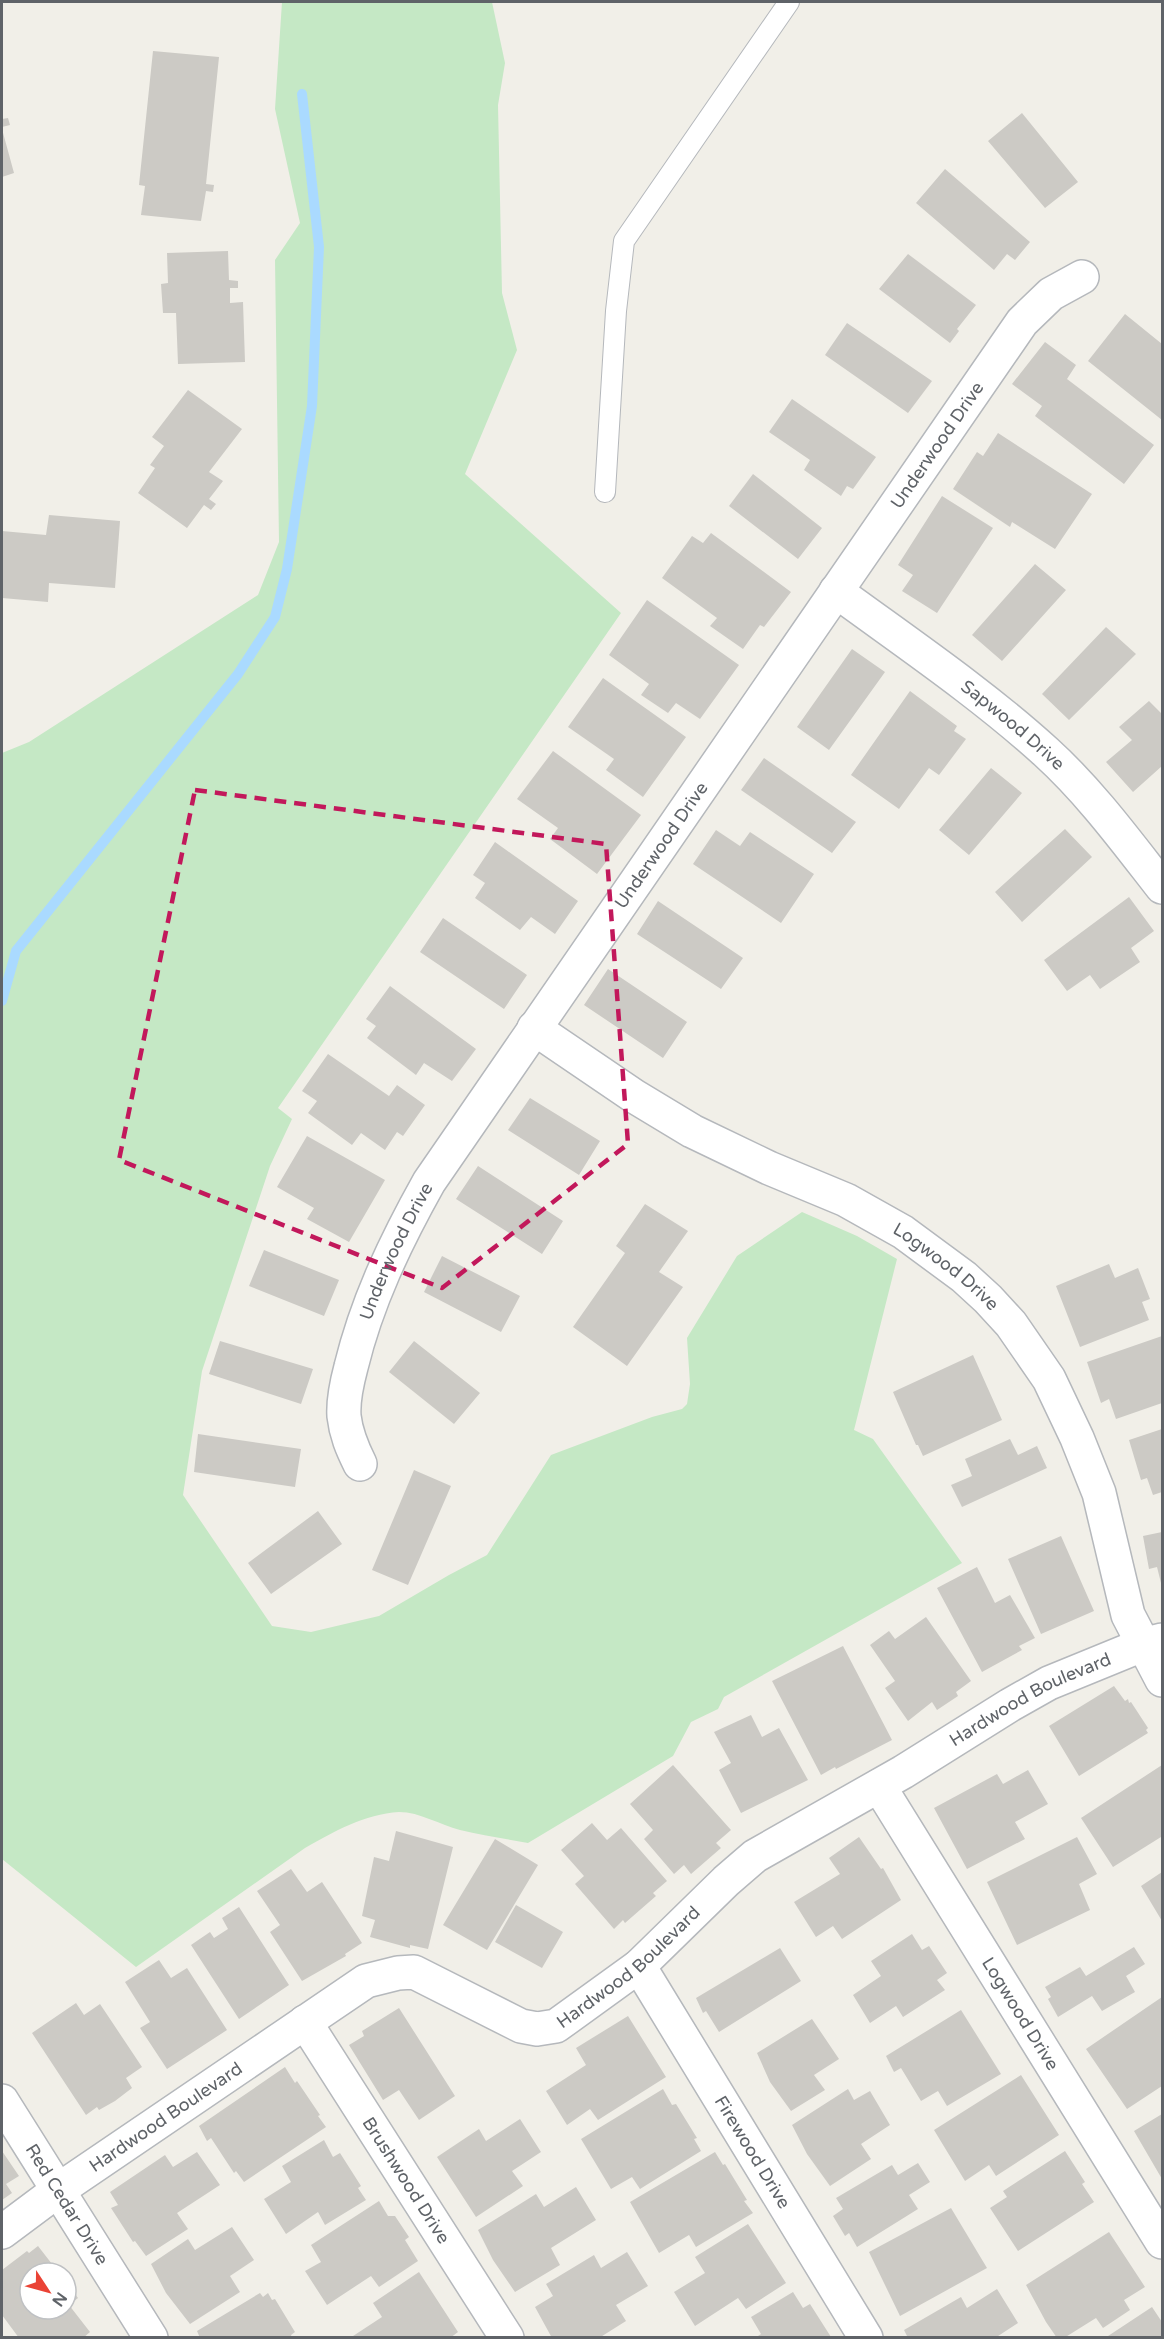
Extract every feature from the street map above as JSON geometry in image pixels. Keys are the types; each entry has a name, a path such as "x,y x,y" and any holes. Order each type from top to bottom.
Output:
{"street":[{"name":"Underwood Drive","path":"360,1464 348,1439 344,1414 348,1379 368,1308 392,1252 429,1182 1022,322 1051,294 1082,277"},
{"name":"Sapwood Drive","path":"836,591 972,692 1048,753 1110,821 1162,887"},
{"name":"Logwood Drive","path":"534,1028 634,1096 692,1131 769,1168 846,1200 883,1220 934,1254 988,1299 1011,1324 1050,1379 1077,1438 1099,1493 1128,1616 1152,1643 1162,1680"},
{"name":"Hardwood Boulevard","path":"2,2232 57,2191 366,1981 398,1973 414,1972 507,2021 537,2029 556,2026 639,1966 689,1916 755,1856 879,1786 1049,1683 1152,1643"},
{"name":"Logwood Drive","path":"879,1786 1162,2242"},
{"name":"Firewood Drive","path":"639,1966 866,2337"},
{"name":"Brushwood Drive","path":"305,2022 507,2337"},
{"name":"Red Cedar Drive","path":"2,2101 151,2337"}],"lane":[{"path":"605,492 616,311 624,241 789,2"}],"highlighted area":[{"path":"195,790 606,844 628,1144 442,1288 119,1160"}],"green space":[{"path":"282,2 492,2 505,63 498,105 502,293 517,350 465,474 621,613 278,1108 292,1119 270,1166 202,1371 183,1495 272,1626 311,1632 379,1616 487,1555 551,1455 652,1417 682,1409 687,1404 690,1384 687,1338 737,1256 802,1212 857,1236 897,1259 854,1430 873,1439 962,1563 724,1697 718,1709 691,1722 673,1756 528,1843 460,1830 407,1813 386,1813 374,1816 338,1830 305,1848 136,1967 2,1859 2,753 29,742 258,595 279,542 275,260 300,223 275,109"}],"building":[{"path":"153,51 219,57 206,184 214,185 213,192 206,191 201,221 141,215 145,186 139,185"},
{"path":"1022,113 1078,182 1045,208 988,141"},
{"path":"8,118 10,125 2,127 2,119"},
{"path":"2,129 14,173 2,177"},
{"path":"945,169 1030,242 1015,260 1007,254 994,270 916,203"},
{"path":"228,251 229,280 238,281 238,288 230,288 230,303 243,302 245,362 178,364 176,313 163,313 161,284 168,283 167,253"},
{"path":"908,254 976,305 957,329 959,331 950,343 879,289"},
{"path":"1125,314 1162,344 1162,420 1088,361"},
{"path":"847,323 932,381 908,413 825,355"},
{"path":"1045,342 1076,365 1067,379 1154,445 1124,484 1035,416 1042,406 1012,384"},
{"path":"188,390 242,429 209,472 223,481 209,499 216,504 211,510 204,505 187,528 138,493 155,468 150,465 164,446 152,437"},
{"path":"792,399 876,457 853,489 847,486 841,496 804,470 810,460 769,432"},
{"path":"998,433 1092,494 1055,549 1012,522 1010,527 953,489 977,452 983,456"},
{"path":"753,474 822,528 798,559 729,506"},
{"path":"942,496 993,528 937,613 902,591 913,575 898,565"},
{"path":"49,515 120,521 115,588 49,583 48,602 2,598 2,531 46,535"},
{"path":"711,533 791,592 764,627 760,625 743,649 710,626 717,618 662,578 692,536 703,543"},
{"path":"1035,564 1066,590 1002,661 972,635"},
{"path":"647,600 739,665 700,719 676,703 668,713 641,695 649,684 609,655"},
{"path":"1106,627 1136,654 1069,720 1042,694"},
{"path":"852,649 885,672 829,750 797,727"},
{"path":"603,678 686,737 643,797 606,770 614,759 568,727"},
{"path":"910,691 957,726 954,731 966,739 939,775 929,768 899,809 851,775"},
{"path":"1149,701 1162,712 1162,766 1133,792 1106,762 1132,740 1119,727"},
{"path":"553,751 641,815 597,874 550,839 558,828 517,799"},
{"path":"764,758 856,822 832,853 741,790"},
{"path":"991,768 1022,793 969,855 939,830"},
{"path":"1065,829 1092,857 1022,922 995,892"},
{"path":"716,830 740,846 750,832 814,874 781,923 693,864"},
{"path":"495,842 578,901 555,934 531,917 520,930 475,898 485,883 473,875"},
{"path":"1129,897 1154,931 1131,948 1140,962 1100,989 1090,975 1067,991 1044,960"},
{"path":"658,901 743,958 721,989 637,934"},
{"path":"443,918 527,975 504,1009 420,952"},
{"path":"608,969 687,1022 663,1058 584,1005"},
{"path":"390,986 476,1049 452,1081 424,1063 416,1075 367,1038 376,1026 366,1019"},
{"path":"328,1054 389,1096 397,1085 425,1105 403,1136 397,1132 385,1150 361,1133 352,1145 308,1113 317,1101 302,1091"},
{"path":"530,1098 600,1141 579,1175 508,1130"},
{"path":"307,1136 385,1180 349,1242 307,1219 314,1208 277,1187"},
{"path":"478,1166 563,1221 542,1254 456,1199"},
{"path":"645,1204 688,1231 659,1272 683,1287 627,1366 573,1327 625,1253 616,1246"},
{"path":"264,1250 339,1280 324,1316 249,1286"},
{"path":"442,1256 520,1296 501,1332 424,1292"},
{"path":"1109,1264 1115,1278 1138,1268 1150,1299 1142,1302 1149,1320 1080,1347 1056,1286"},
{"path":"1162,1336 1162,1403 1116,1419 1109,1399 1101,1403 1087,1362"},
{"path":"220,1341 313,1369 301,1404 209,1374"},
{"path":"414,1341 480,1393 454,1424 389,1372"},
{"path":"973,1355 1002,1420 923,1456 893,1392"},
{"path":"1162,1429 1162,1492 1153,1495 1147,1478 1141,1480 1129,1440"},
{"path":"198,1434 301,1449 295,1487 194,1472"},
{"path":"1010,1439 1018,1455 1037,1446 1047,1468 962,1507 951,1485 972,1476 965,1459"},
{"path":"414,1470 451,1486 408,1585 372,1570"},
{"path":"318,1511 342,1544 271,1594 248,1563"},
{"path":"1162,1532 1162,1587 1157,1567 1149,1569 1143,1536"},
{"path":"1061,1536 1094,1611 1041,1634 1008,1559"},
{"path":"977,1567 995,1603 1010,1595 1035,1638 1019,1646 1022,1650 982,1672 937,1588"},
{"path":"926,1617 971,1681 956,1692 958,1696 937,1710 932,1702 908,1721 885,1688 895,1681 870,1645 889,1631 895,1639"},
{"path":"843,1646 892,1740 821,1775 772,1681"},
{"path":"1114,1686 1125,1701 1128,1699 1129,1703 1131,1702 1148,1728 1146,1730 1148,1733 1079,1776 1049,1726"},
{"path":"751,1715 762,1737 779,1728 808,1780 741,1813 719,1770 731,1763 714,1732"},
{"path":"673,1765 731,1830 716,1843 721,1848 691,1874 684,1865 674,1874 644,1839 653,1830 630,1804"},
{"path":"1162,1765 1162,1840 1161,1837 1113,1867 1081,1818"},
{"path":"1028,1770 1048,1804 1015,1822 1025,1839 967,1869 934,1808 997,1774 1003,1784"},
{"path":"592,1823 607,1840 621,1828 667,1881 653,1893 656,1896 625,1923 623,1920 614,1929 575,1884 584,1876 561,1850"},
{"path":"396,1831 453,1847 428,1949 410,1945 410,1948 370,1937 375,1920 362,1916 374,1857 389,1861"},
{"path":"859,1837 881,1869 883,1868 901,1900 842,1939 833,1926 816,1937 794,1902 840,1874 829,1858"},
{"path":"1077,1837 1097,1874 1079,1884 1090,1910 1017,1945 987,1882"},
{"path":"495,1839 538,1865 487,1950 443,1925"},
{"path":"291,1869 307,1892 322,1882 362,1943 345,1954 346,1956 302,1981 270,1932 280,1925 257,1891"},
{"path":"1162,1872 1162,1921 1141,1886"},
{"path":"516,1905 563,1932 542,1968 495,1942"},
{"path":"239,1907 289,1985 239,2019 191,1945 210,1932 214,1938 228,1929 222,1918"},
{"path":"912,1934 922,1950 929,1946 947,1973 937,1980 945,1990 903,2017 896,2006 870,2023 853,1995 881,1976 871,1961"},
{"path":"1134,1947 1145,1964 1126,1976 1135,1992 1102,2011 1092,1996 1058,2017 1048,1999 1051,1997 1045,1987 1080,1967 1086,1976"},
{"path":"780,1948 801,1981 719,2032 706,2011 703,2013 696,1998"},
{"path":"159,1960 171,1978 187,1968 227,2030 167,2069 140,2028 150,2022 125,1982"},
{"path":"1162,1997 1162,2086 1127,2109 1086,2049"},
{"path":"76,2003 84,2015 100,2004 142,2067 126,2078 132,2088 115,2101 99,2110 97,2107 86,2115 32,2033"},
{"path":"399,2008 455,2096 419,2120 399,2090 383,2100 349,2045 364,2036 362,2031"},
{"path":"961,2010 1001,2074 947,2106 938,2091 921,2101 901,2068 894,2072 886,2056"},
{"path":"628,2016 666,2077 598,2120 590,2109 567,2125 546,2091 586,2065 576,2048"},
{"path":"812,2019 839,2059 814,2075 825,2090 791,2111 770,2082 757,2053"},
{"path":"285,2067 295,2083 297,2081 326,2127 244,2182 236,2171 234,2173 211,2138 207,2141 199,2126"},
{"path":"1021,2075 1059,2135 996,2176 989,2165 965,2181 934,2130"},
{"path":"663,2089 672,2105 676,2104 697,2138 694,2139 701,2151 640,2189 632,2177 611,2189 581,2139"},
{"path":"848,2089 854,2100 870,2091 890,2125 861,2144 871,2159 830,2186 807,2154 792,2125"},
{"path":"1162,2114 1162,2179 1134,2131"},
{"path":"520,2119 541,2152 512,2171 523,2186 476,2217 437,2157 479,2129 486,2141"},
{"path":"324,2140 333,2157 340,2153 361,2186 358,2188 366,2200 325,2225 318,2212 286,2234 264,2199 291,2182 282,2166"},
{"path":"2,2151 19,2176 6,2184 12,2193 2,2200"},
{"path":"1065,2151 1085,2182 1082,2184 1094,2202 1018,2251 990,2208 1007,2197 1003,2191"},
{"path":"197,2152 220,2185 177,2213 188,2229 146,2256 135,2241 133,2242 111,2208 118,2205 110,2192 165,2155 173,2167"},
{"path":"715,2152 723,2165 725,2164 747,2200 744,2201 753,2213 696,2247 689,2235 659,2253 630,2202"},
{"path":"918,2163 930,2182 909,2195 918,2209 857,2247 849,2233 845,2236 833,2216 843,2209 836,2198 892,2165 898,2175"},
{"path":"576,2187 596,2220 551,2248 560,2265 515,2292 493,2260 478,2230 536,2194 544,2207"},
{"path":"379,2201 388,2216 395,2216 409,2237 405,2240 418,2261 379,2287 371,2276 327,2305 305,2271 321,2262 311,2245"},
{"path":"951,2208 987,2268 900,2316 869,2252"},
{"path":"748,2224 786,2283 746,2309 738,2298 695,2326 674,2292 705,2273 695,2257"},
{"path":"232,2227 254,2260 230,2276 240,2292 190,2324 166,2293 151,2264 188,2239 195,2250"},
{"path":"1109,2232 1145,2287 1124,2300 1130,2310 1103,2328 1096,2318 1064,2338 1057,2338 1026,2285"},
{"path":"38,2246 50,2261 18,2261 18,2321 78,2321 78,2317 90,2332 83,2338 19,2338 2,2315 2,2270 27,2251 29,2253"},
{"path":"627,2252 648,2286 616,2305 626,2321 599,2338 552,2338 535,2307 553,2296 546,2284 594,2255 601,2268"},
{"path":"419,2272 458,2332 450,2338 350,2338 382,2317 373,2303"},
{"path":"997,2289 1018,2323 995,2338 908,2338 904,2330 961,2297 967,2308"},
{"path":"793,2292 803,2308 810,2304 831,2337 755,2338 761,2334 751,2317"},
{"path":"260,2293 263,2297 268,2293 272,2300 275,2299 295,2332 291,2335 292,2338 200,2338 197,2331"},
{"path":"1152,2307 1162,2322 1162,2338 1105,2338"}],"waterway":[{"path":"2,1001 16,951 238,674 275,617 287,569 312,406 319,247 302,94"}]}
